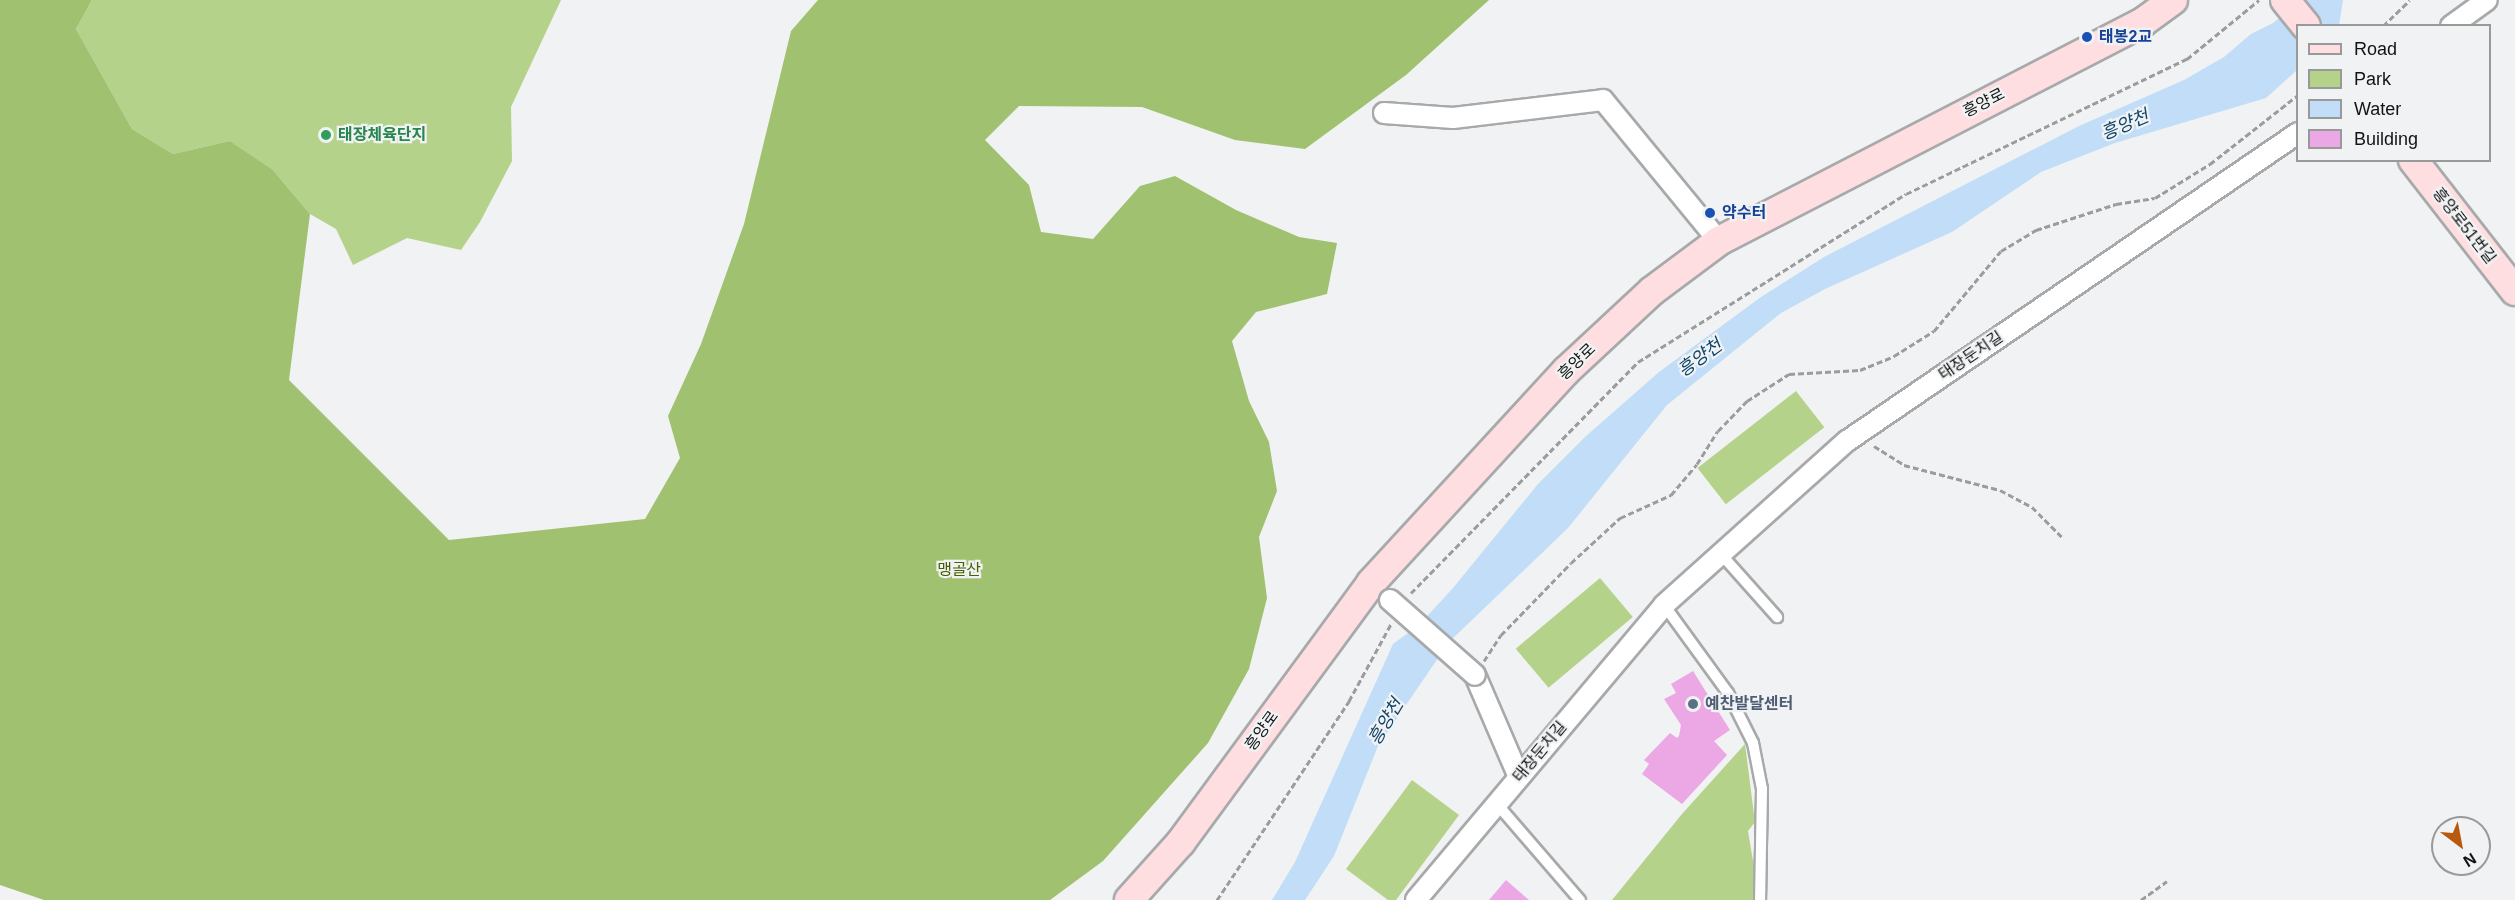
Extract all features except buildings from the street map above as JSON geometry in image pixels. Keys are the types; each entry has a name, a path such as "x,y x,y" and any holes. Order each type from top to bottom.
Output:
{"street":[{"name":"흥양로","path":"1129,900 1390,600 1566,371 1652,291 1719,241 2143,22 2173,0"},
{"path":"2285,0 2304,24"},
{"path":"2454,24 2487,0"},
{"path":"1384,113 1453,118 1603,100 1719,241"},
{"name":"태장둔치길","path":"1416,900 1664,605 1720,552 1847,441 2296,134"},
{"name":"흥양로51번길","path":"2415,162 2515,291"},
{"path":"1390,600 1475,675 1520,777"}],"lane":[{"path":"1720,552 1778,617"},
{"path":"1664,605 1728,693 1753,743 1762,789 1760,900"},
{"path":"1497,804 1580,900"}],"path":[{"path":"1217,900 1349,701 1390,600 1638,362 1906,195 2187,59 2259,0"},
{"path":"2385,24 2410,0"},
{"path":"1475,675 1501,635 1620,518 1671,495 1696,464 1718,431 1747,401 1789,374 1860,370 1894,356 1934,331 2001,251 2037,230 2116,204 2155,198 2210,164 2296,97"},
{"path":"1847,441 1868,442 1904,465 2000,490 2032,507 2064,539"},
{"path":"2141,900 2167,881"}],"green space":[{"name":"맹골산","path":"0,0 92,0 76,29 132,129 173,154 230,141 272,169 310,214 289,380 449,540 645,519 680,458 668,416 701,344 744,224 791,31 818,0 1489,0 1406,75 1305,149 1235,140 1142,107 1019,106 985,140 1029,185 1041,232 1093,239 1140,186 1175,176 1236,210 1299,237 1337,243 1327,294 1256,312 1232,341 1249,401 1269,442 1277,491 1259,537 1267,598 1249,669 1208,743 1103,861 1050,900 44,900 0,885"},
{"name":"태장체육단지","path":"92,0 561,0 511,107 512,161 480,222 461,250 407,238 353,265 336,229 310,214 272,169 230,141 173,154 132,129 76,29"},
{"path":"1796,391 1824,427 1726,504 1697,468"},
{"path":"1600,578 1633,617 1549,688 1516,649"},
{"path":"1745,744 1755,822 1748,831 1755,873 1754,900 1612,900 1682,814"},
{"path":"1412,780 1459,815 1396,900 1388,900 1346,869"}],"water":[{"name":"흥양천","path":"2303,0 2343,0 2339,24 2296,24 2296,71 2266,98 2115,143 2041,172 1952,232 1825,289 1781,313 1667,405 1568,528 1449,642 1378,746 1334,856 1305,900 1272,900 1295,862 1393,644 1419,625 1453,588 1538,484 1585,437 1659,372 1761,297 1824,257 2079,126 2184,80 2224,57 2251,34 2273,23"}],"place":[{"name":"태봉2교","path":"2087,37"},
{"name":"태장체육단지","path":"326,135"},
{"name":"약수터","path":"1710,213"},
{"name":"예찬발달센터","path":"1693,704"}]}
